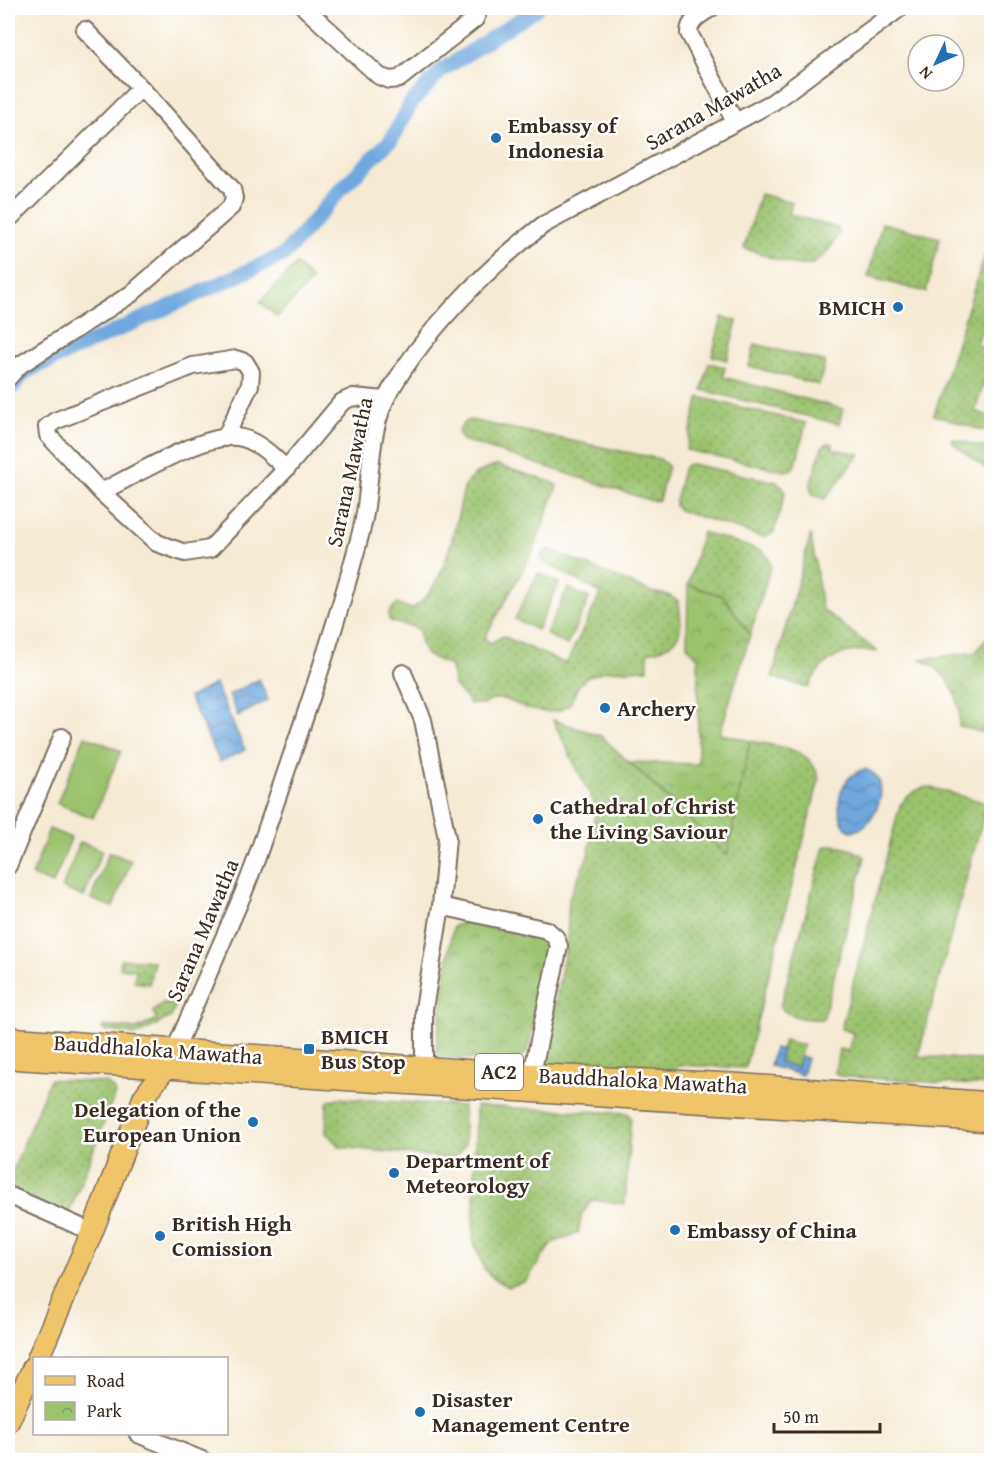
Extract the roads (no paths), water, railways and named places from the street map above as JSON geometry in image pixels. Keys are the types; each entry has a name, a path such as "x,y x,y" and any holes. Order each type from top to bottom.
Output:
{"main road":[{"name":"Bauddhaloka Mawatha","path":"8,1038 171,1059 532,1083 992,1121"},
{"name":"Bauddhaloka Mawatha","path":"8,1058 171,1059 424,1067 532,1083 733,1084 992,1103"},
{"path":"39,1357 92,1232 144,1097 171,1059"},
{"path":"8,1422 30,1389 33,1372"}],"street":[{"path":"305,8 379,76 389,80 399,79 475,19 477,12 475,8"},
{"path":"711,8 692,22 688,33 735,122"},
{"name":"Sarana Mawatha","path":"171,1059 243,894 330,645 363,524 377,426 385,400 417,350 457,303 517,245 543,225 773,102 888,11"},
{"path":"8,378 20,365 131,294 231,207 234,198 232,189 85,30"},
{"path":"8,220 141,88"},
{"path":"225,438 250,385 251,372 245,362 236,359 193,366 55,421 47,427 48,435 101,492 157,543 185,553 210,549 286,469 342,402 353,397 385,400"},
{"path":"101,492 190,447 225,438 239,437 267,450 286,469"},
{"path":"403,674 423,720 447,838 441,906 424,1009 424,1067"},
{"path":"8,866 62,737"},
{"path":"441,906 547,930 556,938 559,946 532,1083"},
{"path":"8,1196 92,1232"},
{"path":"140,1435 202,1461"}],"water":[{"path":"259,679 268,700 238,716 229,695"},
{"path":"215,684 245,750 220,762 189,697"},
{"path":"865,769 877,777 881,789 879,802 865,825 856,830 847,829 839,810 840,795 847,781"},
{"path":"774,1048 782,1050 779,1062 797,1067 800,1056 807,1058 802,1075 770,1066"}],"waterway":[{"path":"8,392 25,372 285,254 341,189 391,140 412,102 441,71 537,8"}],"place":[{"name":"Embassy of Indonesia","path":"496,138"},
{"name":"BMICH","path":"898,307"},
{"name":"Archery","path":"605,708"},
{"name":"Cathedral of Christ the Living Saviour","path":"538,819"},
{"name":"BMICH Bus Stop","path":"309,1049"},
{"name":"Delegation of the European Union","path":"253,1122"},
{"name":"Department of Meteorology","path":"394,1173"},
{"name":"Embassy of China","path":"675,1230"},
{"name":"British High Comission","path":"160,1236"},
{"name":"Disaster Management Centre","path":"420,1412"}]}
